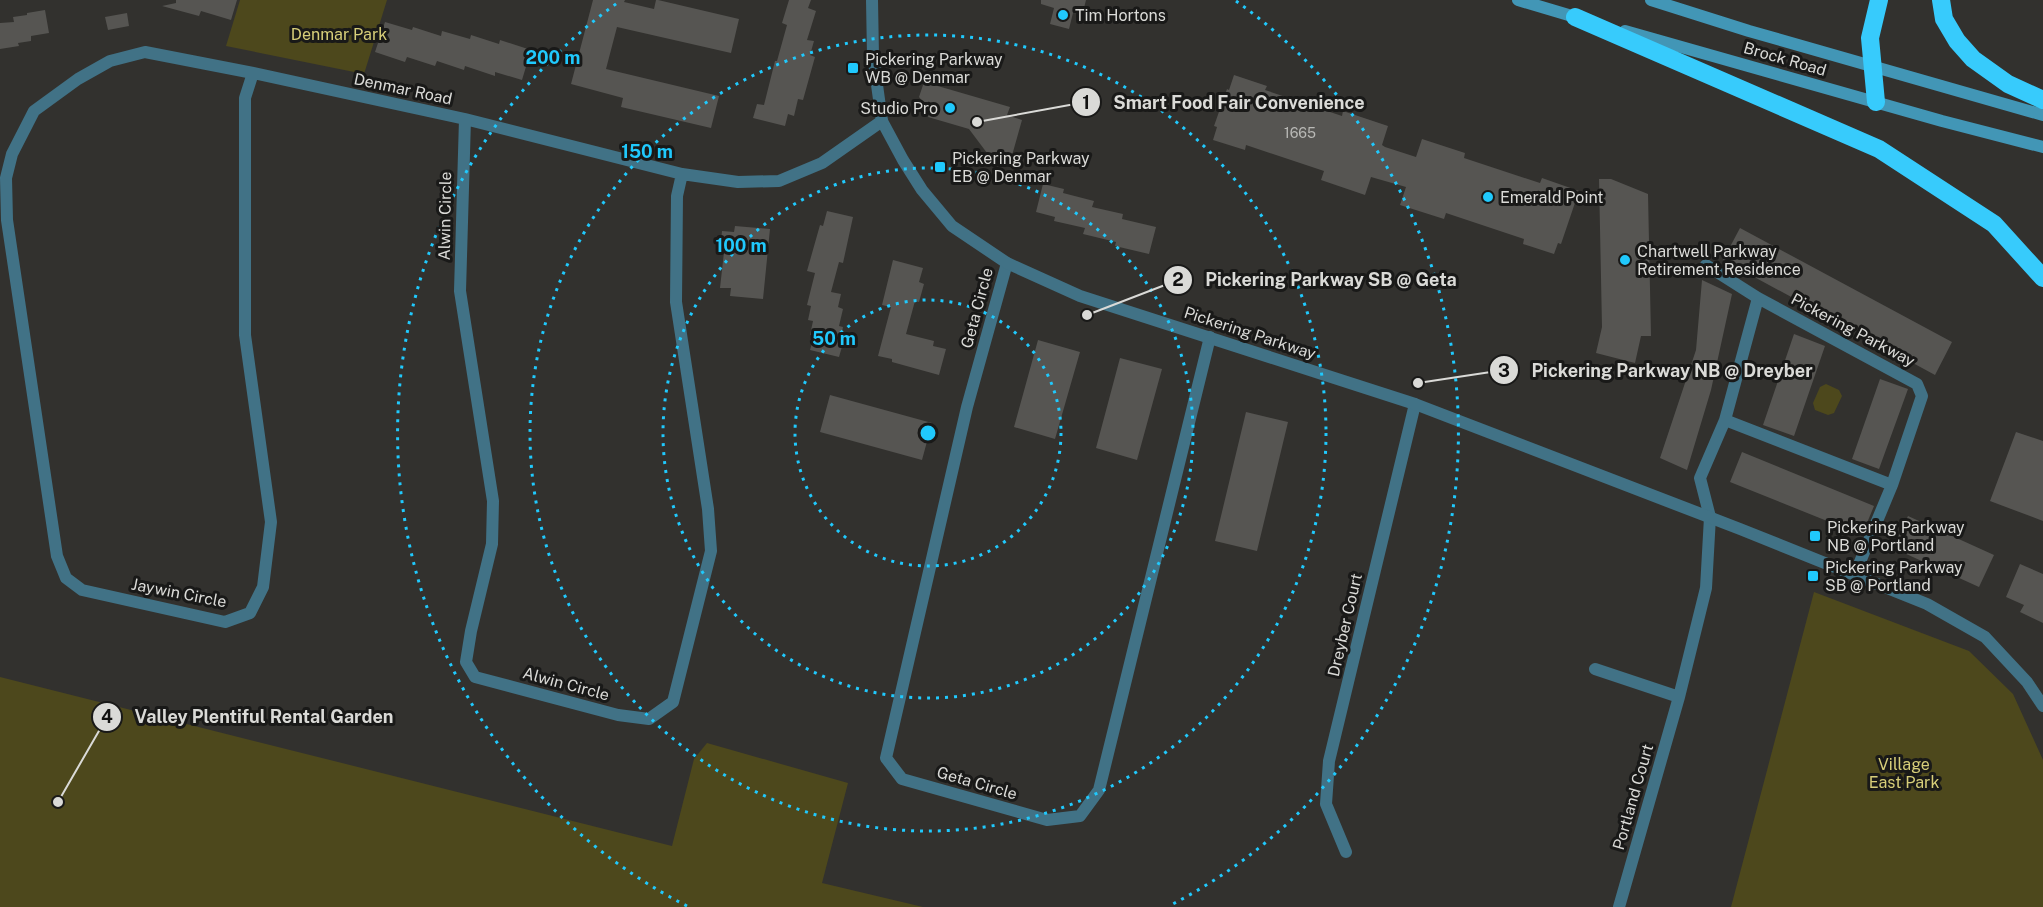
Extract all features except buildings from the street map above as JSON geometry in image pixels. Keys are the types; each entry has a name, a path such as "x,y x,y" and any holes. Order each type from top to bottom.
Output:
{"highway":[{"path":"1876,102 1870,38 1879,0"},
{"path":"1941,0 1944,20 1957,41 1974,59 2008,84 2043,100"},
{"path":"1575,17 1879,149 1994,224 2043,278"}],"main road":[{"name":"Brock Road","path":"1518,0 2043,147"},
{"name":"Brock Road","path":"1652,0 1749,31 2043,115"}],"street":[{"name":"Pickering Parkway","path":"872,0 873,57 882,122 922,190 952,226 1006,263 1080,296 1415,404 1710,517 1927,604 1985,637 2027,682 2043,706"},
{"name":"Denmar Road","path":"4,221 6,178 12,154 34,111 110,61 145,52 465,119 682,174 738,182 779,181 822,163 882,122"},
{"name":"Jaywin Circle","path":"4,221 57,556 66,578 82,590 225,622 250,613 263,587 271,522 245,335 245,98 253,73"},
{"name":"Alwin Circle","path":"465,119 460,291 494,501 492,544 466,662 475,677 618,715 649,719 673,702 711,551 708,509 676,302 677,196 682,174"},
{"name":"Geta Circle","path":"1006,263 967,407 885,758 902,779 1047,820 1080,816 1099,790 1210,337"},
{"name":"Pickering Parkway","path":"1707,265 1758,298 1917,384 1922,396 1892,485 1855,574"},
{"path":"1710,517 1700,478 1725,420 1758,298"},
{"name":"Dreyber Court","path":"1346,852 1326,804 1329,761 1415,404"},
{"path":"1725,420 1892,485"},
{"name":"Portland Court","path":"1619,907 1679,697 1706,588 1710,517"},
{"path":"1595,669 1679,697"}],"green space":[{"name":"Denmar Park","path":"240,0 387,0 364,74 226,46"},
{"path":"1826,384 1839,390 1842,396 1834,413 1828,415 1815,410 1813,403 1820,387"},
{"name":"Village East Park","path":"1814,592 1969,651 2013,694 2043,760 2043,907 1731,907"},
{"path":"0,677 672,846 694,759 707,743 848,783 822,883 923,907 0,907"}],"place":[{"name":"Tim Hortons","path":"1063,15"},
{"name":"Pickering Parkway WB @ Denmar","path":"853,68"},
{"name":"Studio Pro","path":"950,108"},
{"name":"Smart Food Fair Convenience","path":"977,122"},
{"name":"Pickering Parkway EB @ Denmar","path":"940,167"},
{"name":"Emerald Point","path":"1488,197"},
{"name":"Chartwell Parkway Retirement Residence","path":"1625,260"},
{"name":"Pickering Parkway SB @ Geta","path":"1087,315"},
{"name":"Pickering Parkway NB @ Dreyber","path":"1418,383"},
{"name":"Pickering Parkway NB @ Portland","path":"1815,536"},
{"name":"Pickering Parkway SB @ Portland","path":"1813,576"},
{"name":"Valley Plentiful Rental Garden","path":"58,802"}]}
